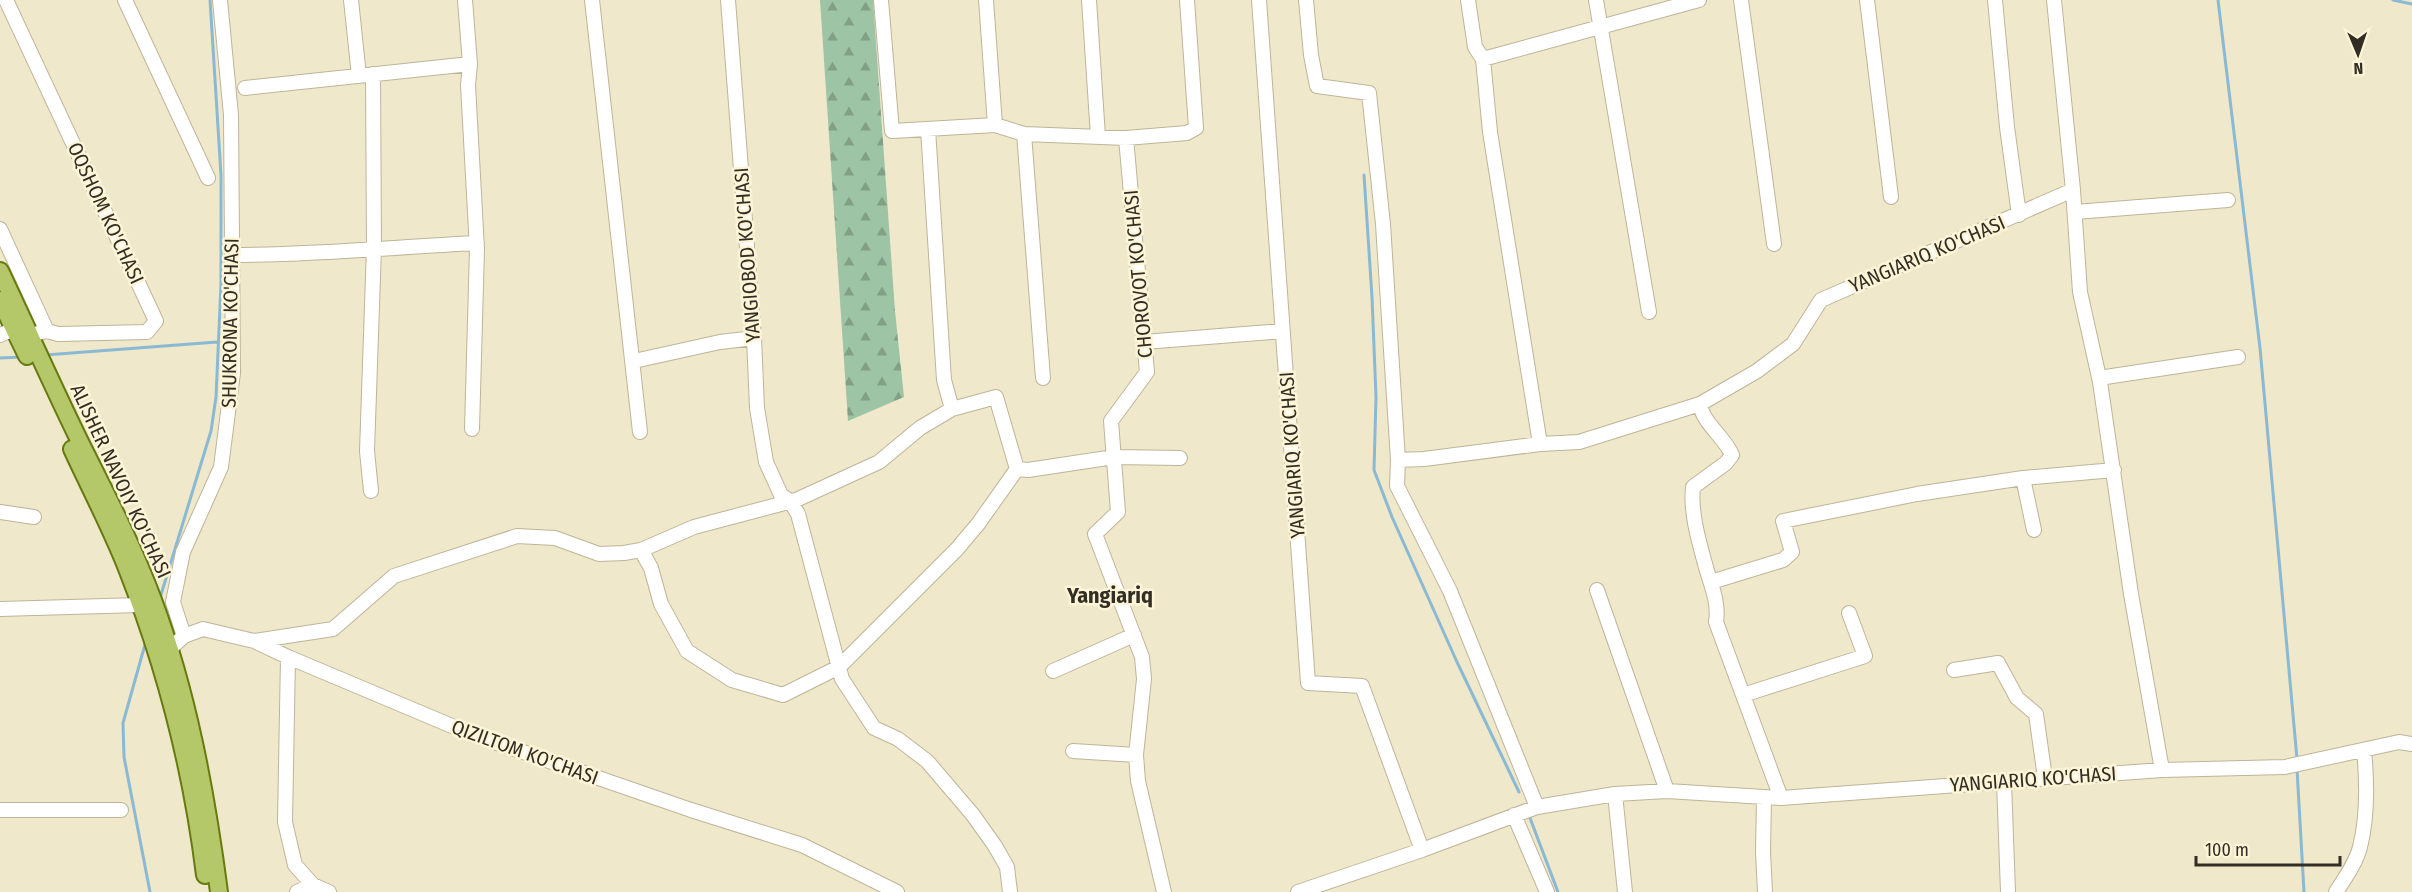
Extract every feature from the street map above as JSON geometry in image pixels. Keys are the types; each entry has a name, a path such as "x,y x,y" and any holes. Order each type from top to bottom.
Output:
{"main road":[{"name":"ALISHER NAVOIY KO'CHASI","path":"0,271 19,336"},
{"name":"ALISHER NAVOIY KO'CHASI","path":"0,300 126,532 150,616 201,772 219,892"},
{"name":"ALISHER NAVOIY KO'CHASI","path":"164,654 173,709 192,790 208,892"}],"street":[{"name":"OQSHOM KO'CHASI","path":"6,0 156,321 147,332 58,334 46,331"},
{"path":"125,0 208,178"},
{"name":"SHUKRONA KO'CHASI","path":"184,636 172,602 183,552 221,467 233,373 231,115 220,0"},
{"path":"351,0 359,76"},
{"path":"465,0 470,64 468,85 477,243 472,429"},
{"path":"592,0 634,361 640,432"},
{"name":"YANGIOBOD KO'CHASI","path":"728,0 754,338 757,408 765,462 781,495 790,501"},
{"path":"881,0 892,131 995,125 1024,134 1126,138 1187,133 1196,128 1187,0"},
{"path":"986,0 995,125"},
{"path":"1089,0 1098,137"},
{"name":"YANGIARIQ KO'CHASI","path":"1259,0 1308,683 1362,687 1422,850"},
{"path":"1306,0 1311,55 1317,86 1369,93 1383,224 1398,460 1397,486 1450,591 1537,807"},
{"path":"1468,0 1475,47 1483,59 1490,132 1540,444"},
{"path":"1596,0 1649,312"},
{"path":"1483,59 1699,0"},
{"path":"1741,0 1774,244"},
{"path":"1868,0 1891,197"},
{"name":"YANGIARIQ KO'CHASI","path":"1398,460 1424,459 1540,444 1579,442 1700,404 1757,371 1793,344 1821,300 2019,215 2007,127 1995,0"},
{"path":"2054,0 2075,212 2080,292 2099,378 2131,594 2162,770"},
{"path":"245,88 470,64"},
{"path":"371,491 367,451 374,248 373,74"},
{"path":"928,129 944,380 952,409"},
{"path":"1024,134 1043,378"},
{"name":"CHOROVOT KO'CHASI","path":"1126,138 1146,372 1111,421 1118,512 1095,534 1134,635"},
{"path":"2019,215 2073,190"},
{"path":"2075,212 2228,200"},
{"path":"0,229 46,331 19,336"},
{"path":"232,255 294,255 477,243"},
{"path":"1144,342 1283,331"},
{"path":"634,361 720,342 754,338"},
{"path":"2099,378 2238,357"},
{"path":"254,641 333,629 394,576 517,536 555,538 599,554 641,550 694,527 790,501 879,462 920,428 952,409 996,397 1017,469"},
{"path":"1700,404 1701,410 1727,443 1732,455 1726,463 1693,487 1692,501 1711,582 1717,613 1716,622 1781,798"},
{"path":"1017,469 1028,470 1114,457 1180,458"},
{"path":"641,550 651,568 661,604 687,651 732,680 783,695 839,667 957,549 1017,469"},
{"path":"1711,582 1783,560 1792,552 1783,521 1917,494 2023,478 2114,470"},
{"path":"2023,478 2034,530"},
{"path":"790,501 798,514 842,679 874,729 898,740 927,761 973,815 1007,867 1010,892"},
{"path":"0,512 34,518"},
{"path":"1598,590 1667,791"},
{"path":"0,609 150,616"},
{"path":"1743,695 1865,656 1849,613"},
{"name":"QIZILTOM KO'CHASI","path":"184,636 203,629 254,641 471,734 691,810 802,845 897,892"},
{"path":"1053,672 1134,635 1142,657 1144,679 1136,755 1138,781 1164,892"},
{"path":"164,654 184,636"},
{"path":"288,657 285,822 295,865 313,885 329,892"},
{"path":"1954,670 1998,663 2017,698 2036,714 2045,778"},
{"name":"YANGIARIQ KO'CHASI","path":"1514,815 1537,807 1615,794 1667,791 1781,798 2162,770 2285,766 2399,742 2412,744"},
{"path":"2336,892 2360,848 2368,786 2364,750"},
{"path":"1073,751 1136,755"},
{"path":"2004,782 2008,892"},
{"path":"1615,794 1625,892"},
{"path":"1764,798 1765,892"},
{"path":"0,810 121,810"},
{"path":"1298,892 1422,850 1514,815 1547,892"},
{"path":"297,892 313,885"}],"green space":[{"path":"820,0 873,0 895,311 904,397 848,421"}],"waterway":[{"path":"160,598 211,431 216,397 221,284 221,175 210,0"},
{"path":"2218,0 2260,348 2297,759"},
{"path":"2393,0 2412,4"},
{"path":"1364,175 1376,397 1374,470 1392,517 1457,662 1519,792"},
{"path":"45,355 217,342"},
{"path":"0,358 21,357"},
{"path":"146,641 123,723 124,757 150,892"},
{"path":"2297,769 2304,892"},
{"path":"1530,818 1558,892"}],"district":[{"name":"Yangiariq","path":"1110,595"}]}
